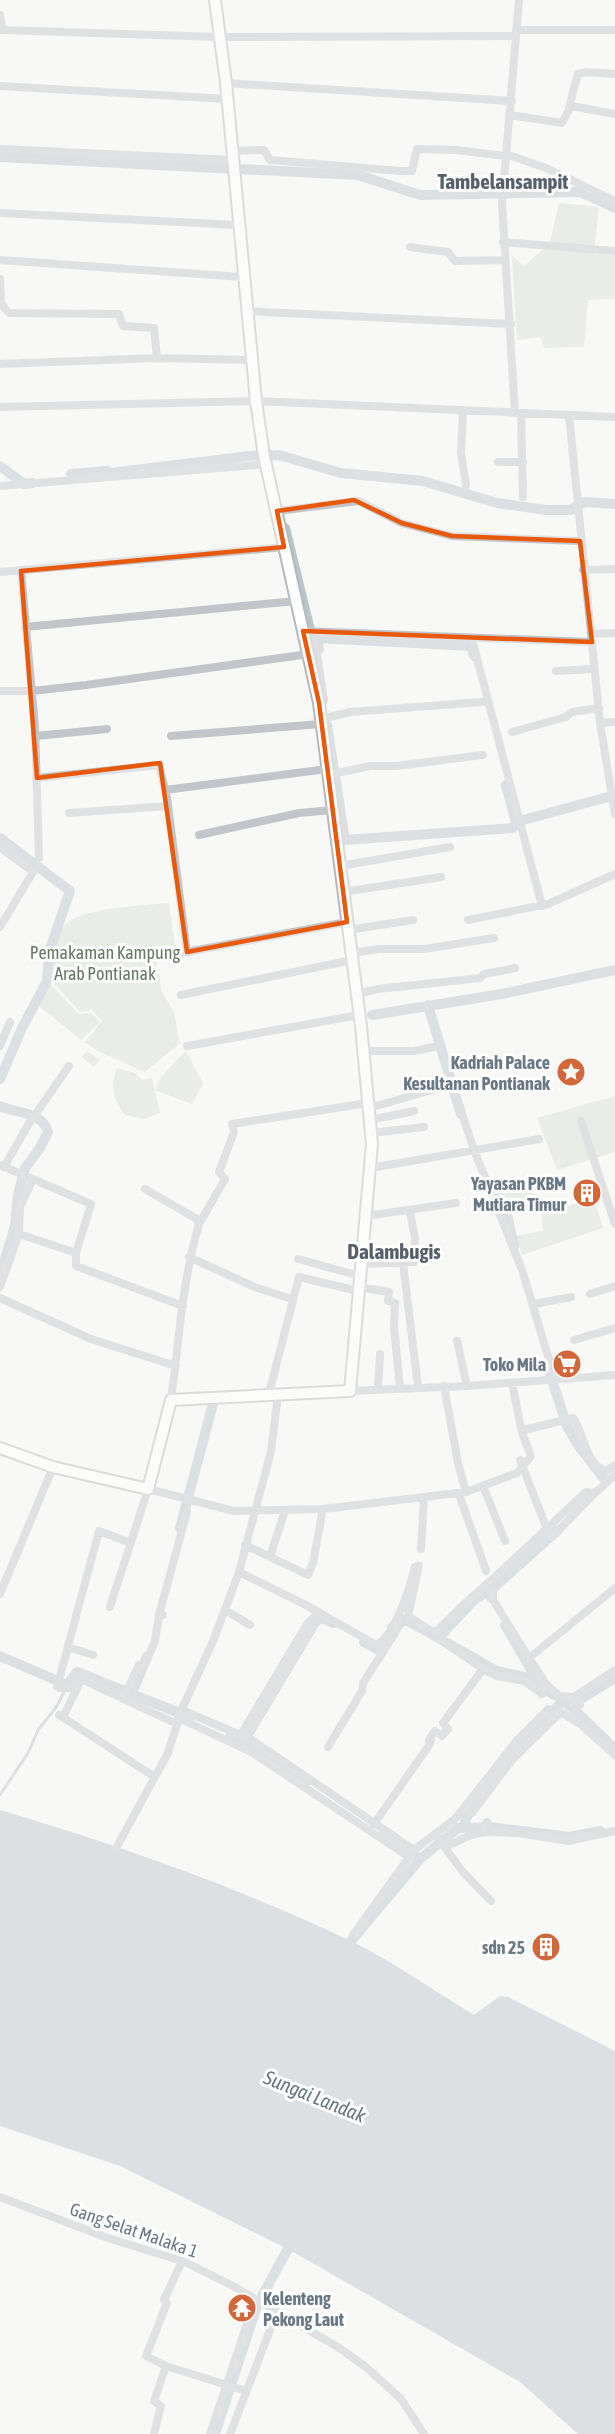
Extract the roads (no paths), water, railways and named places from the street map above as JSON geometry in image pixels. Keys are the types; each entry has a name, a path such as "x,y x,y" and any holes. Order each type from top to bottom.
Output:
{"street":[{"path":"215,0 226,83 250,360 266,460 310,657 321,721 357,994 370,1120 370,1168 351,1391"},
{"path":"519,0 502,203 503,242 523,462 523,497"},
{"path":"0,15 1,30 219,37 615,30"},
{"path":"510,115 562,123 578,74 586,72 615,74"},
{"path":"226,83 512,101"},
{"path":"0,86 227,99"},
{"path":"569,107 615,114"},
{"path":"0,149 232,158 264,150 270,160 400,171 412,171 417,149 456,150 506,155 546,168 615,201"},
{"path":"0,213 237,225"},
{"path":"503,242 615,251"},
{"path":"410,248 448,252 454,261 505,260"},
{"path":"0,260 242,277"},
{"path":"0,279 1,304 9,313 119,314 123,326 154,328 157,358"},
{"path":"246,311 511,324"},
{"path":"0,364 157,358 250,360"},
{"path":"0,407 256,401 615,417"},
{"path":"463,410 461,453 466,485"},
{"path":"569,415 600,723 615,814"},
{"path":"0,486 266,460"},
{"path":"498,462 523,462"},
{"path":"277,511 359,501 402,523 452,536 580,541"},
{"path":"0,572 284,547"},
{"path":"584,570 615,569"},
{"path":"21,570 36,736 39,858"},
{"path":"25,627 296,601"},
{"path":"303,632 472,639 591,638 615,633"},
{"path":"472,639 542,906"},
{"path":"0,691 32,691 310,657"},
{"path":"556,671 594,669"},
{"path":"171,736 321,721 350,712 482,702"},
{"path":"512,732 566,717 572,712 599,708"},
{"path":"600,723 615,722"},
{"path":"36,736 107,729"},
{"path":"165,790 483,755"},
{"path":"37,778 156,764 160,767 168,806 187,952"},
{"path":"69,813 168,806"},
{"path":"199,835 299,813 332,810"},
{"path":"0,847 33,872 0,927"},
{"path":"340,866 450,847"},
{"path":"468,920 542,906 615,874"},
{"path":"343,892 441,877"},
{"path":"171,955 348,926 413,920"},
{"path":"181,996 379,949 423,949 494,938"},
{"path":"357,994 378,989 480,978 484,974 515,968"},
{"path":"187,1046 359,1015"},
{"path":"0,1046 10,1022"},
{"path":"363,1051 414,1051 438,1046"},
{"path":"69,1066 2,1166 91,1204 76,1253 76,1266 183,1306"},
{"path":"110,1607 148,1490 171,1400 189,1257 199,1224 225,1179 219,1172 234,1132 232,1124 368,1105 443,1086"},
{"path":"459,1104 474,1150 534,1304 555,1379"},
{"path":"370,1120 414,1111"},
{"path":"581,1121 613,1208 615,1224"},
{"path":"371,1133 424,1127"},
{"path":"370,1168 539,1139"},
{"path":"0,1287 19,1234 19,1212 31,1178"},
{"path":"145,1189 197,1219 199,1224"},
{"path":"366,1216 410,1212 456,1203"},
{"path":"361,1264 414,1261 415,1238 410,1212"},
{"path":"19,1234 76,1253"},
{"path":"189,1257 257,1288 292,1299"},
{"path":"298,1259 359,1285"},
{"path":"403,1263 418,1387"},
{"path":"115,1850 168,1753 180,1716 239,1572 271,1451 273,1396 292,1299 300,1276 389,1292 389,1302 395,1303 394,1339 400,1389"},
{"path":"590,1294 615,1286"},
{"path":"534,1304 571,1297"},
{"path":"0,1298 91,1339 176,1366"},
{"path":"574,1340 615,1328"},
{"path":"457,1341 467,1386"},
{"path":"378,1389 380,1354"},
{"path":"171,1400 467,1386 615,1374"},
{"path":"0,1448 52,1467 234,1511 323,1509 424,1498 463,1493 517,1473 521,1463 531,1456 521,1427 512,1383"},
{"path":"444,1386 463,1493 486,1571"},
{"path":"521,1427 524,1430 571,1418 576,1421 587,1452 600,1468 606,1471 615,1465"},
{"path":"521,1463 552,1537 615,1475"},
{"path":"0,1594 52,1467"},
{"path":"483,1486 505,1541"},
{"path":"421,1549 424,1498"},
{"path":"245,1545 308,1574 314,1563 323,1509"},
{"path":"270,1557 285,1510"},
{"path":"123,1699 139,1665 145,1664 155,1641 187,1512"},
{"path":"328,1747 362,1691 363,1683 393,1629 417,1566 408,1616 431,1631 436,1631 498,1577 547,1529"},
{"path":"82,1677 70,1688 58,1687 99,1531 132,1543"},
{"path":"239,1572 319,1612 376,1645 393,1629"},
{"path":"529,1658 615,1588"},
{"path":"493,1591 493,1600 529,1658 546,1684 559,1696 574,1697 615,1670"},
{"path":"225,1610 250,1625"},
{"path":"243,1736 307,1624 319,1612"},
{"path":"441,1640 496,1676 524,1681 540,1693 546,1684"},
{"path":"68,1647 93,1655"},
{"path":"374,1824 432,1741 429,1740 435,1731 442,1736 448,1729 443,1723 483,1669"},
{"path":"82,1677 123,1699 243,1736 293,1774 412,1854"},
{"path":"82,1677 61,1716 155,1777"},
{"path":"574,1697 580,1705"},
{"path":"352,1935 412,1854 449,1825 551,1713 561,1712 580,1724 615,1755"},
{"path":"203,1723 293,1774"},
{"path":"465,1806 472,1813 508,1758"},
{"path":"341,1806 374,1824 412,1854"},
{"path":"485,1832 487,1822"},
{"path":"445,1846 471,1834 485,1832 518,1833 569,1841 615,1831"},
{"path":"435,1834 463,1872 491,1901"},
{"name":"Gang Selat Malaka 1","path":"1,2199 108,2238 182,2261 209,2273 341,2349 367,2368 402,2399 424,2434"},
{"path":"182,2261 164,2300 167,2302 146,2356 166,2366 227,2383 246,2391"},
{"path":"210,2434 255,2300"},
{"path":"230,2434 276,2312"},
{"path":"154,2434 160,2406 153,2401 166,2366"}],"water":[{"name":"Sungai Landak","path":"0,1810 177,1868 264,1902 381,1957 474,2015 500,1996 508,1997 615,2051 615,2434 578,2434 520,2382 288,2249 120,2166 0,2126"}],"waterway":[{"path":"0,157 358,175 420,195 580,192 615,208"},
{"path":"102,474 267,454 268,457"},
{"path":"263,456 279,455 341,473 423,481 497,503 546,510 570,510 585,502 615,504"},
{"path":"0,466 24,484 33,483"},
{"path":"71,474 107,471"},
{"path":"285,528 316,655 323,700"},
{"path":"319,649 317,638 471,646 474,656"},
{"path":"327,725 345,840 513,828 516,822"},
{"path":"506,785 516,822 615,795"},
{"path":"0,838 70,891 49,952 47,981 22,1028 0,1079"},
{"path":"372,1015 502,994 615,970"},
{"path":"428,1005 461,1114"},
{"path":"0,1106 35,1117 45,1125 48,1132 40,1148 25,1168 18,1195 15,1226 0,1275"},
{"path":"490,1190 507,1214 514,1246"},
{"path":"549,1371 567,1426 578,1445 605,1480"},
{"path":"180,1528 213,1404"},
{"path":"491,1598 491,1590 558,1530"},
{"path":"439,1637 474,1600 491,1590"},
{"path":"307,1634 316,1621 323,1618 333,1623"},
{"path":"364,1642 380,1651 402,1620 408,1621 497,1671 537,1680 540,1687 564,1700 615,1749"},
{"path":"505,1625 537,1680"},
{"path":"0,1656 67,1685 77,1672 189,1717"},
{"path":"131,1695 147,1657"},
{"path":"569,1706 615,1678"},
{"path":"0,1795 28,1753 38,1730 57,1706 65,1690"},
{"path":"463,1827 481,1791 493,1775 564,1700"},
{"path":"231,1735 307,1781"},
{"path":"351,1941 420,1859 458,1828 490,1827 570,1837 600,1831"},
{"path":"384,1834 420,1859"},
{"path":"215,2434 258,2303 288,2249"}],"place":[{"name":"Kadriah Palace Kesultanan Pontianak","path":"571,1072"},
{"name":"Yayasan PKBM Mutiara Timur","path":"587,1193"},
{"name":"Toko Mila","path":"567,1364"},
{"name":"sdn 25","path":"546,1947"},
{"name":"Kelenteng Pekong Laut","path":"242,2308"}],"district":[{"name":"Tambelansampit","path":"503,181"},
{"name":"Dalambugis","path":"394,1251"}],"park label":[{"name":"Pemakaman Kampung Arab Pontianak","path":"105,962"}]}
